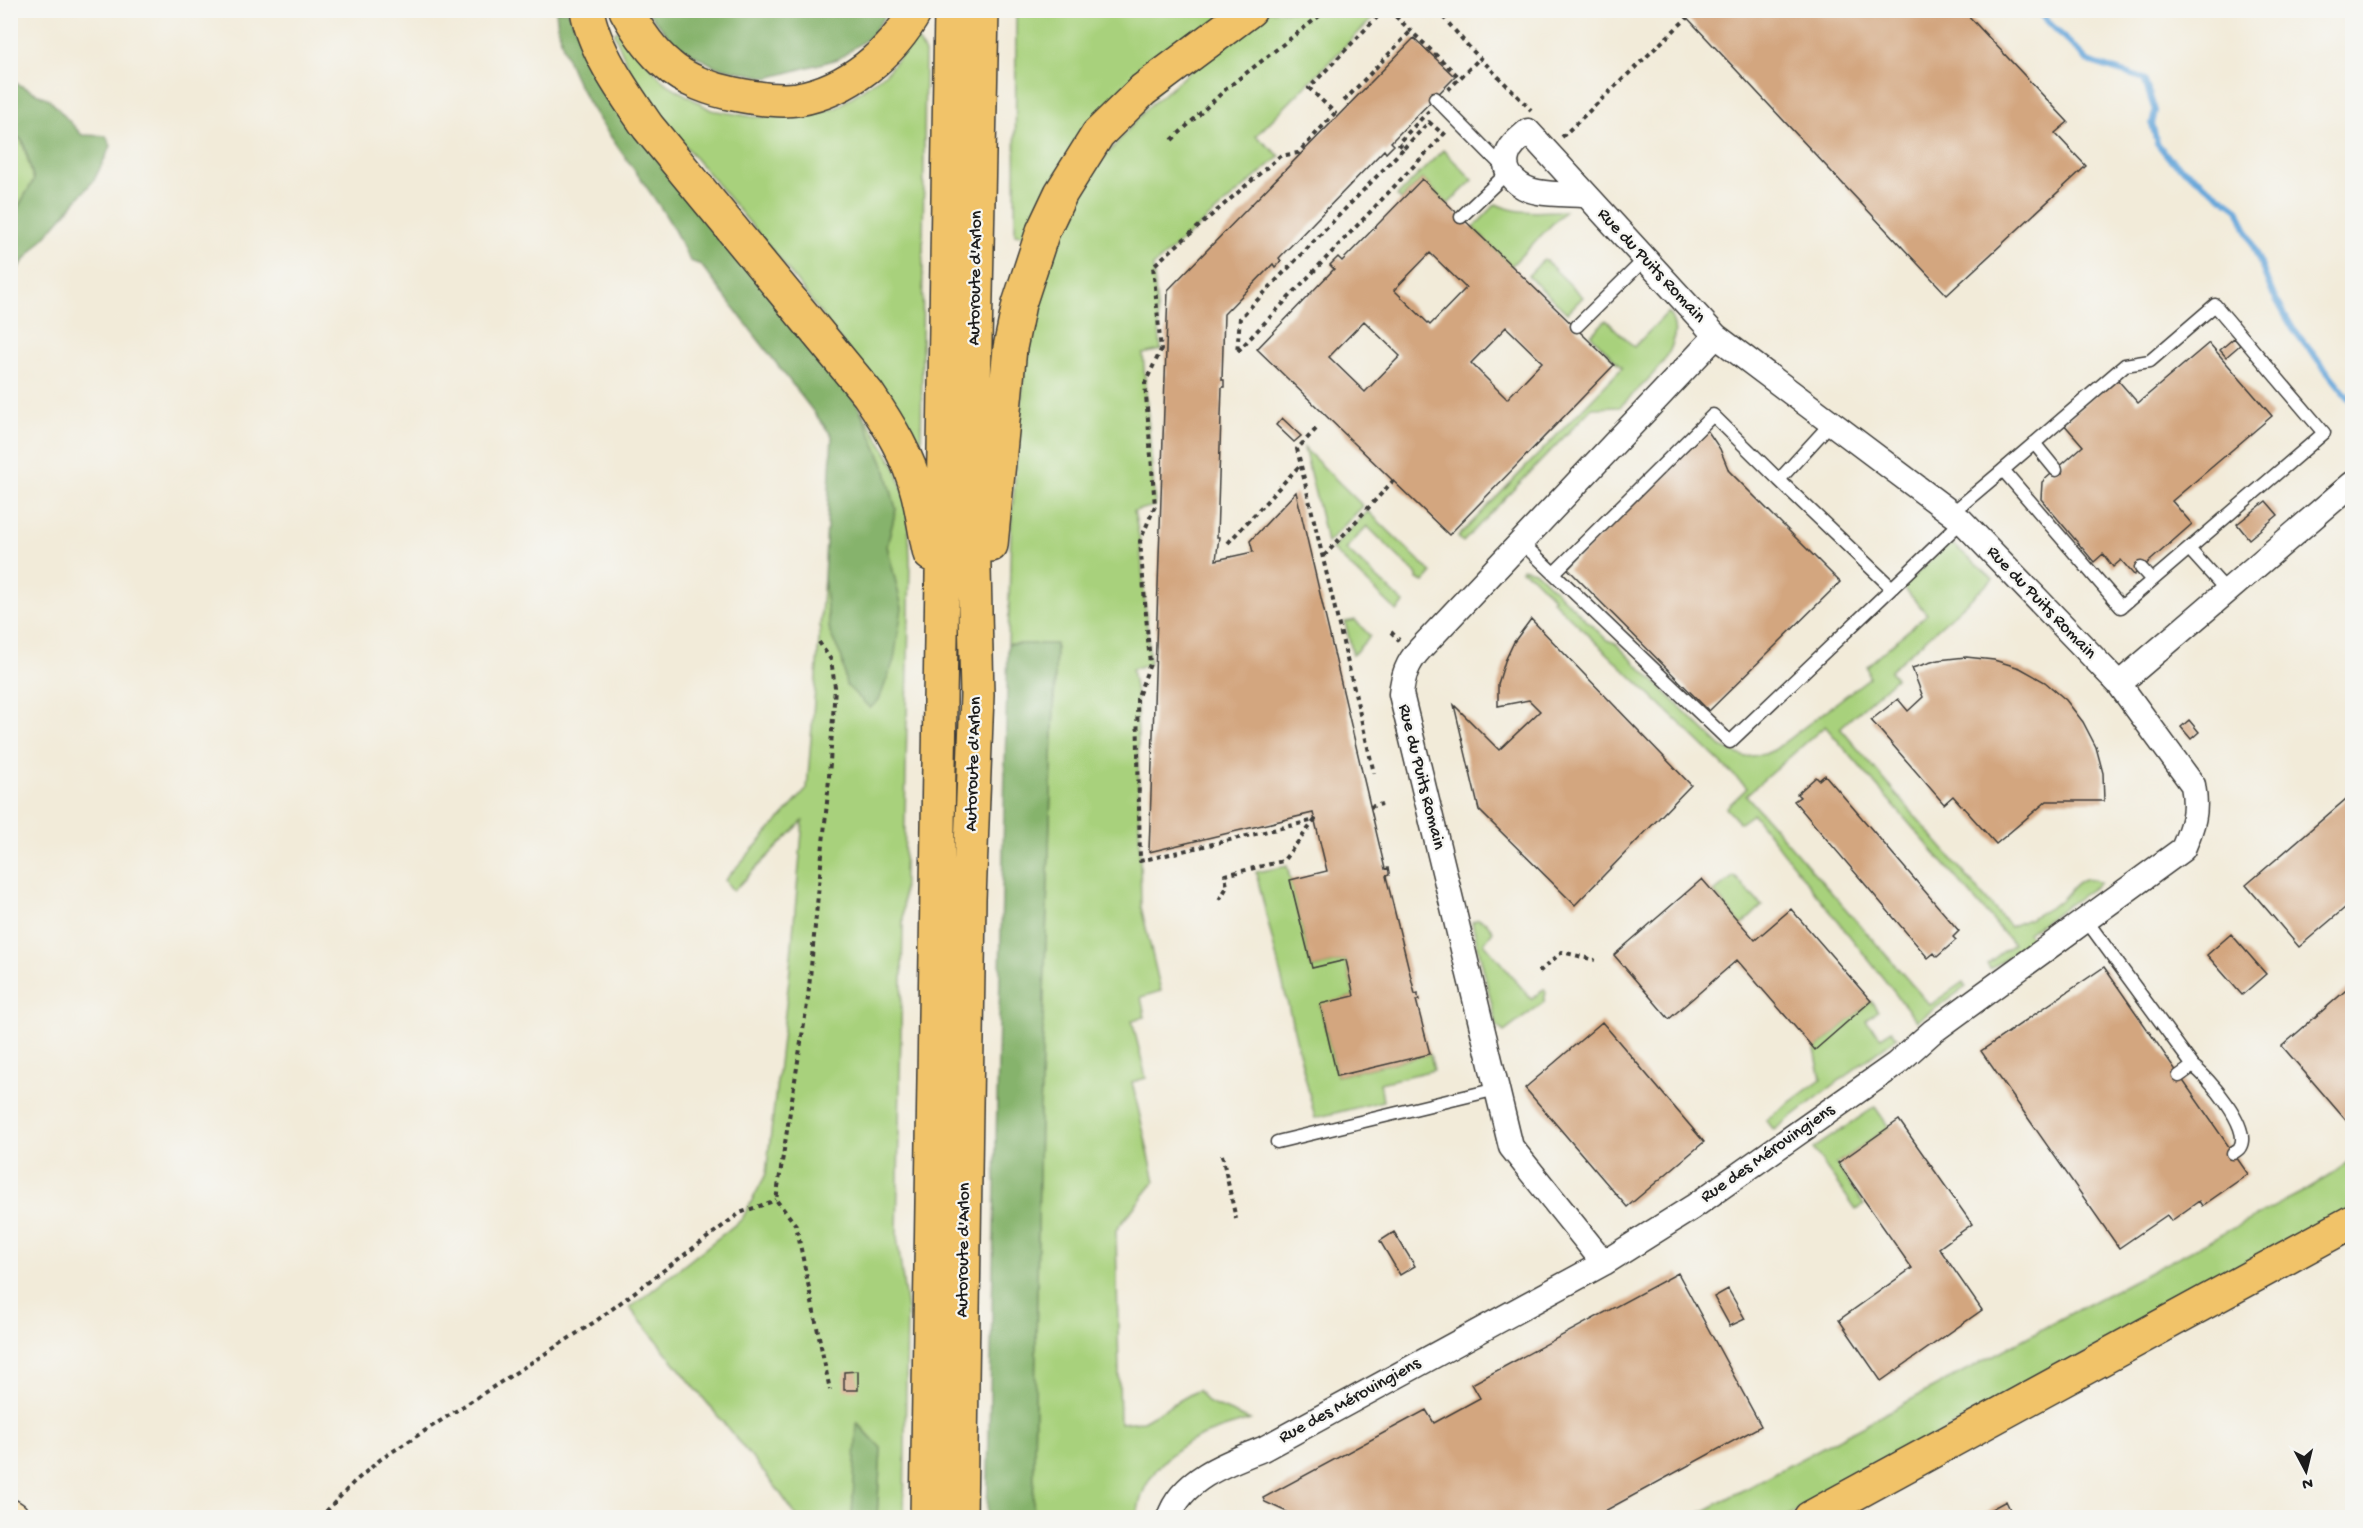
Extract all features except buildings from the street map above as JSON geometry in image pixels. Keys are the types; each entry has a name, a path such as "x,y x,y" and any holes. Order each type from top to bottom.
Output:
{"main road":[{"path":"587,10 589,22 617,82 648,127 868,394 890,428 908,461 942,598"},
{"path":"626,10 639,33 669,66 712,89 754,98 798,99 837,87 878,60 905,30 916,10"},
{"name":"Autoroute d'Arlon","path":"927,1518 951,10"},
{"name":"Autoroute d'Arlon","path":"960,1518 969,898 977,695 972,484 982,10"},
{"path":"977,695 1010,348 1019,304 1043,231 1060,193 1098,134 1143,90 1250,10"},
{"path":"1810,1518 2352,1222"}],"street":[{"name":"Rue du Puits Romain","path":"1585,195 1537,192 1519,185 1508,172 1507,157 1515,142 1528,131 1716,336 1957,517 2119,684"},
{"name":"Rue du Puits Romain","path":"1604,1263 1511,1147 1401,694 1408,662 1716,336"},
{"path":"2119,684 2352,484"},
{"name":"Rue des Mérovingiens","path":"1168,1518 1186,1489 1229,1462 1263,1449 1604,1263 1693,1207 1896,1064 1932,1032 2183,849 2193,823 2197,804 2193,785 2119,684"}],"lane":[{"path":"1439,98 1508,172 1461,217"},
{"path":"1577,326 1645,259"},
{"path":"1521,542 1730,742 1892,588 2003,470 2125,365 2150,361 2215,305 2325,433 2121,607 2003,470"},
{"path":"1554,573 1713,415 1892,588"},
{"path":"1779,480 1832,422"},
{"path":"2034,443 2056,470"},
{"path":"2189,549 2227,591"},
{"path":"2141,568 2152,580"},
{"path":"2086,920 2193,1066 2206,1076 2240,1126 2242,1137 2240,1147 2233,1153"},
{"path":"2121,992 2132,984"},
{"path":"2179,1076 2193,1066"},
{"path":"1277,1142 1497,1089"}],"path":[{"path":"1172,140 1227,88 1327,10"},
{"path":"1219,900 1227,886 1225,875 1283,861 1315,820 1140,861 1137,699 1150,664 1140,541 1155,506 1145,382 1161,350 1153,266 1280,156 1298,153 1335,113 1309,88 1384,10"},
{"path":"1389,10 1460,78"},
{"path":"1437,10 1480,58 1534,112"},
{"path":"1561,137 1687,18"},
{"path":"1344,100 1411,31"},
{"path":"1404,148 1398,143 1480,58"},
{"path":"1443,135 1429,122 1239,318 1237,352 1458,121"},
{"path":"1316,429 1297,449 1374,773"},
{"path":"1228,543 1301,464"},
{"path":"1323,556 1393,481"},
{"path":"1391,632 1396,637"},
{"path":"819,642 831,660 835,687 828,792 808,998 776,1200 796,1225 830,1390"},
{"path":"1370,807 1382,804"},
{"path":"1539,972 1562,952 1595,960"},
{"path":"1222,1155 1236,1219"},
{"path":"320,1518 353,1483 381,1459 596,1321 740,1213 776,1200"}],"green space":[{"path":"556,11 568,11 577,30 858,405 885,468 896,509 887,546 902,608 894,660 879,700 870,708 846,685 842,658 830,633 824,577 832,436 701,265 690,261 666,216 583,93 570,67 561,39"},
{"path":"647,11 888,11 871,36 838,59 768,78 714,66 675,44"},
{"path":"1016,11 1230,11 1029,236 1015,234"},
{"path":"1270,11 1380,11 1256,136 1280,156 1153,266 1161,350 1143,354 1155,506 1134,511 1140,541 1150,664 1132,669 1137,699 1141,907 1161,991 1141,997 1145,1017 1132,1020 1146,1078 1132,1082 1155,1181 1116,1230 1120,1423 1143,1421 1198,1390 1207,1402 1250,1420 1190,1441 1166,1459 1146,1486 1136,1517 1033,1517 1040,1112 1056,645 1008,644 1011,526 1025,358 1044,275 1060,226 1089,175 1147,108 1188,73"},
{"path":"618,30 664,82 711,110 754,117 803,115 836,108 886,73 916,37 925,53 921,457 877,389 779,258 667,124 629,69 614,33"},
{"path":"11,81 49,99 82,135 106,136 111,146 94,180 11,276 11,219 34,180 23,141 11,131"},
{"path":"11,131 22,141 34,180 11,219"},
{"path":"1443,150 1473,180 1448,204 1422,179 1401,200 1397,196"},
{"path":"1496,204 1521,211 1565,211 1511,266 1473,228"},
{"path":"1544,259 1583,297 1567,313 1528,276"},
{"path":"1668,312 1674,325 1674,339 1669,352 1651,377 1620,407 1592,408 1463,542 1458,537 1622,368 1591,335 1606,320 1634,347"},
{"path":"858,405 895,466 908,507 910,560 897,1236 907,1311 904,1517 877,1517 881,1448 858,1423 852,1517 797,1517 778,1490 630,1308 742,1219 766,1174 789,979 803,821 733,891 725,880 807,789 824,577 830,633 842,658 846,685 902,608 887,546 896,509 885,468"},
{"path":"1304,448 1363,506 1327,543"},
{"path":"1368,511 1432,573 1424,582 1417,579 1417,575 1367,526 1346,549 1404,603 1397,611 1332,549"},
{"path":"1949,544 1955,546 1993,579 1890,671 1896,678 1840,728 2010,927 2055,904 2082,880 2091,879 2100,883 2028,933 2033,940 1990,969 1987,964 2013,944 1825,726 1746,795 1930,1005 1963,982 1966,987 1917,1021 1753,814 1740,823 1726,808 1747,788 1552,600 1554,598 1532,576 1521,570 1523,568 1535,571 1607,640 1615,643 1721,747 1745,757 1774,750 1869,678 1867,666 1927,614 1903,587 1943,547"},
{"path":"1355,620 1370,636 1353,655 1345,622"},
{"path":"1008,644 1056,644 1040,1112 1033,1518 987,1517"},
{"path":"1287,866 1312,968 1346,960 1354,996 1320,1005 1337,1076 1430,1054 1434,1070 1380,1083 1383,1101 1315,1118 1256,872"},
{"path":"1734,876 1762,906 1742,925 1714,892"},
{"path":"1478,919 1486,922 1493,931 1484,943 1531,999 1544,989 1546,992 1544,1002 1504,1032 1497,1026 1472,922"},
{"path":"1871,1001 1878,1011 1866,1021 1881,1037 1892,1030 1897,1037 1774,1130 1766,1120 1821,1079 1815,1050"},
{"path":"1875,1107 1889,1127 1836,1164 1864,1205 1856,1210 1813,1149"},
{"path":"2352,1161 2352,1209 1786,1517 1691,1518 2079,1309 2306,1190"},
{"path":"857,1423 881,1448 877,1517 852,1517"}],"waterway":[{"path":"2036,10 2088,61 2144,79 2155,111 2152,124 2157,143 2170,159 2238,209 2272,292 2293,329 2352,402"}]}
